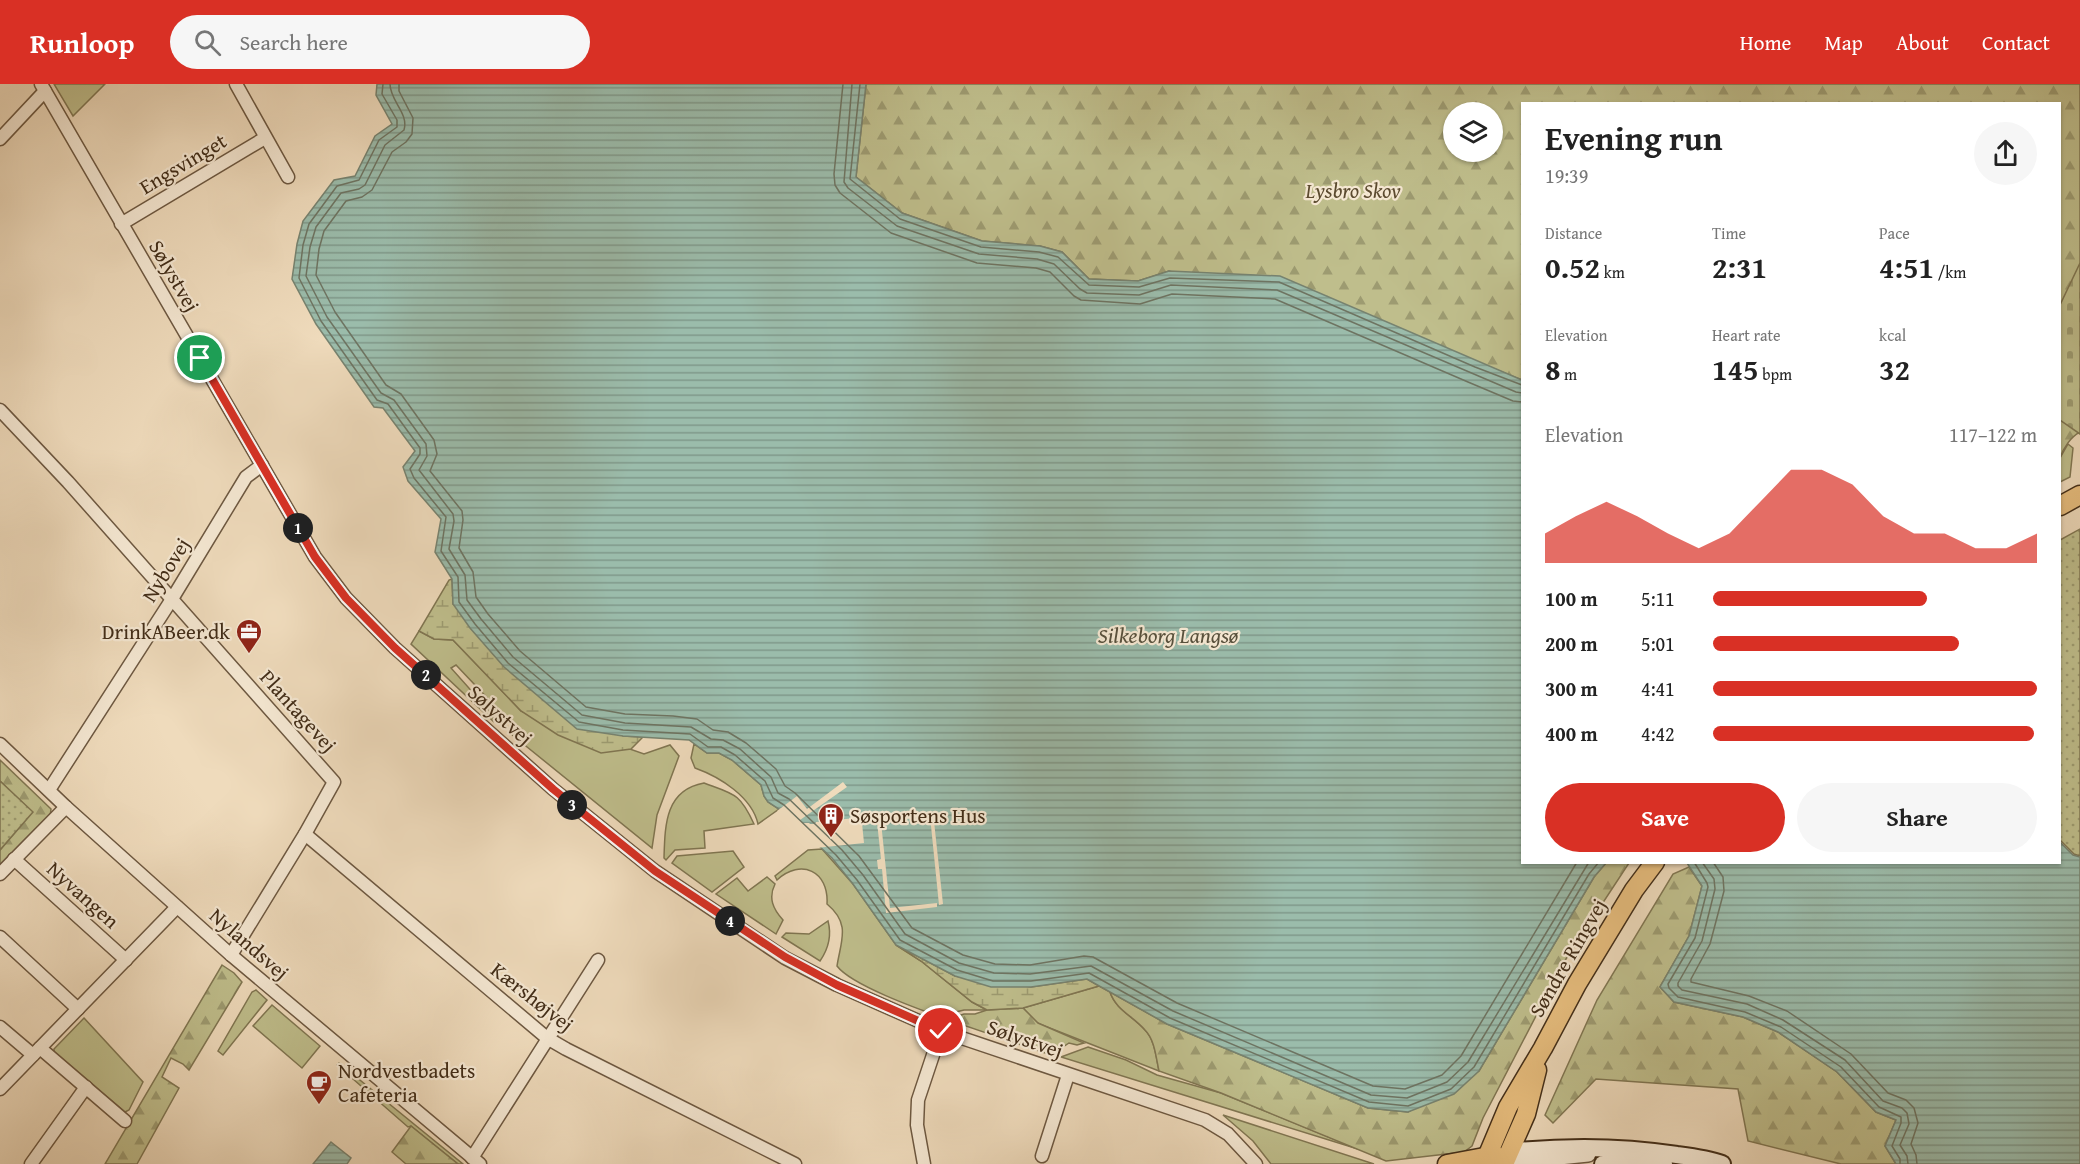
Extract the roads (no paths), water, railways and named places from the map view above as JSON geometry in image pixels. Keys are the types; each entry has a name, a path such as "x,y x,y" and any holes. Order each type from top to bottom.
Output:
{"main road":[{"path":"2061,505 2080,495"},
{"name":"Søndre Ringvej","path":"1495,1160 1526,1114 1543,1048 1605,937 1634,890 1654,864"},
{"path":"1447,1164 1495,1160 1552,1147 1633,1149 1722,1164"},
{"path":"1603,1164 1664,1164"}],"street":[{"path":"236,84 288,177"},
{"path":"0,139 43,88"},
{"name":"Sølystvej","path":"43,88 315,557 346,598 395,648 553,789 655,871 785,957 858,995 941,1031 1205,1120 1228,1134 1256,1164"},
{"name":"Engsvinget","path":"121,224 265,138"},
{"name":"Plantagevej","path":"0,410 68,482 334,782 231,955"},
{"name":"Nybovej","path":"49,790 172,598 246,477 262,465"},
{"name":"Nylandsvej","path":"0,744 66,807 231,955 476,1161"},
{"name":"Nyvangen","path":"0,874 66,807"},
{"name":"Kærshøjvej","path":"305,834 547,1038 566,1050 795,1164"},
{"name":"Nyvangen","path":"14,859 126,960"},
{"path":"0,1089 177,907"},
{"path":"0,937 78,1009"},
{"path":"476,1161 547,1038 598,960"},
{"path":"0,1027 86,1087 125,1121"},
{"path":"924,1164 917,1125 918,1100 941,1031"},
{"name":"Sølystvej","path":"1042,1156 1068,1075"},
{"path":"30,1164 86,1087"}],"water":[{"name":"Silkeborg Langsø","path":"377,84 866,84 856,177 902,213 982,241 1040,246 1062,252 1089,279 1138,281 1169,271 1280,276 1521,380 1521,864 1605,864 1594,877 1479,1071 1454,1094 1408,1112 1368,1108 1167,1024 1087,979 1031,987 991,987 955,976 896,945 832,858 779,809 768,802 761,785 732,760 719,753 707,753 689,740 623,736 577,729 504,667 470,628 453,604 452,579 435,552 441,519 408,481 403,467 415,451 383,408 374,407 316,324 292,279 303,221 334,180 355,176 375,136 392,124 376,95"},
{"path":"2061,843 2073,855 2080,857 2080,1164 1896,1164 1885,1146 1896,1120 1876,1112 1837,1072 1778,1032 1743,1017 1674,1002 1660,987 1689,936 1702,886 1688,864 2061,864"},
{"path":"331,1142 351,1158 347,1164 313,1164"}],"place":[{"name":"DrinkABeer.dk","path":"249,655"},
{"name":"Søsportens Hus","path":"831,839"},
{"name":"Nordvestbadets Cafeteria","path":"319,1106"}],"park label":[{"name":"Lysbro Skov","path":"1353,191"}]}
